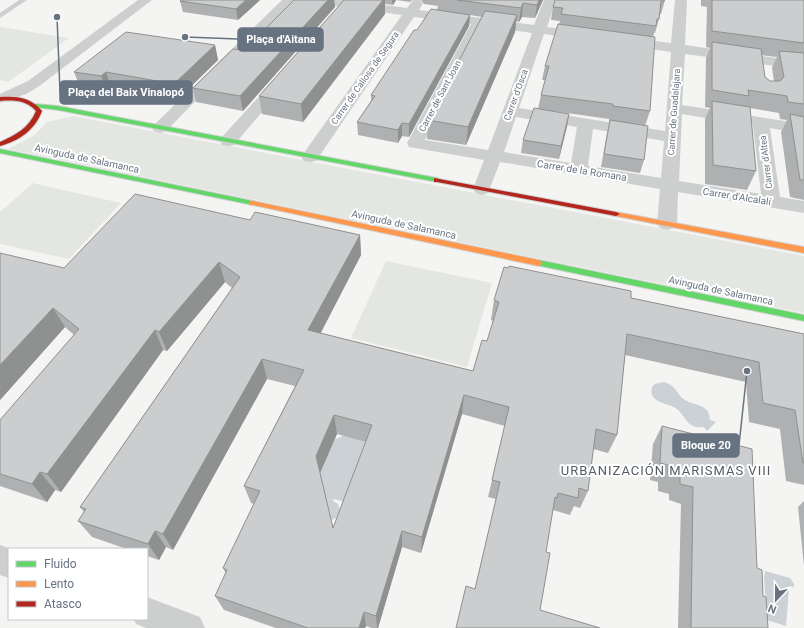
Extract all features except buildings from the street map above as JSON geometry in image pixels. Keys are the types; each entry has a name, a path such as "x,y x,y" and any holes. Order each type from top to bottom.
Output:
{"street":[{"path":"1,99 21,92 33,84 146,0"},
{"path":"0,144 20,136 35,123 39,111 34,104 32,94 160,0"},
{"path":"160,128 289,0"},
{"path":"320,0 804,66"},
{"name":"Carrer de Callosa de Segura","path":"310,157 419,0"},
{"name":"Carrer d'Osca","path":"482,190 550,0"},
{"name":"Carrer de Guadalajara","path":"667,224 681,0"},
{"path":"337,16 347,4"},
{"name":"Carrer de Sant Joan","path":"480,22 415,143 494,156"},
{"path":"762,60 764,75"},
{"path":"228,141 290,70"},
{"path":"1,99 21,99 34,104 804,250"},
{"path":"674,108 804,129"},
{"path":"510,111 672,138"},
{"name":"Carrer d'Altea","path":"761,122 770,202"},
{"path":"579,170 586,124"},
{"name":"Avinguda de Salamanca","path":"0,151 804,318"},
{"name":"Carrer de la Romana","path":"494,156 670,185"},
{"name":"Carrer d'Alcalalí","path":"670,185 804,207"},
{"path":"148,613 189,628"}],"lane":[{"path":"0,16 24,0"}],"shaded area":[{"path":"0,27 69,38 8,82 0,80"},
{"path":"73,116 804,256 804,313 8,149 33,136 47,122"},
{"path":"32,184 121,203 69,259 0,244 0,212"},
{"path":"386,261 492,283 467,367 351,338"},
{"path":"664,382 672,386 685,400 705,408 708,411 710,420 716,422 707,431 704,427 691,425 677,409 656,400 653,397 652,387 655,384"},
{"path":"344,435 366,442 348,500 342,501 334,499 333,501 338,504 340,510 336,518 329,521 313,489 334,440"},
{"path":"765,571 790,578 794,584 794,587 789,588 786,626 767,620 764,577"}],"traffic: fast":[{"path":"36,106 58,108 437,180"},
{"path":"0,151 253,203"},
{"path":"539,263 804,318"}],"traffic: slow":[{"path":"253,203 539,263"},
{"path":"616,214 804,250"}],"traffic: jam":[{"path":"0,99 16,99 26,101 39,111 37,118 29,128 13,139 0,144"},
{"path":"437,180 616,214"}],"place":[{"name":"Plaça del Baix Vinalopó","path":"57,17"},
{"name":"Plaça d'Aitana","path":"185,37"},
{"name":"Bloque 20","path":"747,371"}],"district":[{"name":"URBANIZACIÓN MARISMAS VIII","path":"666,470"}]}
